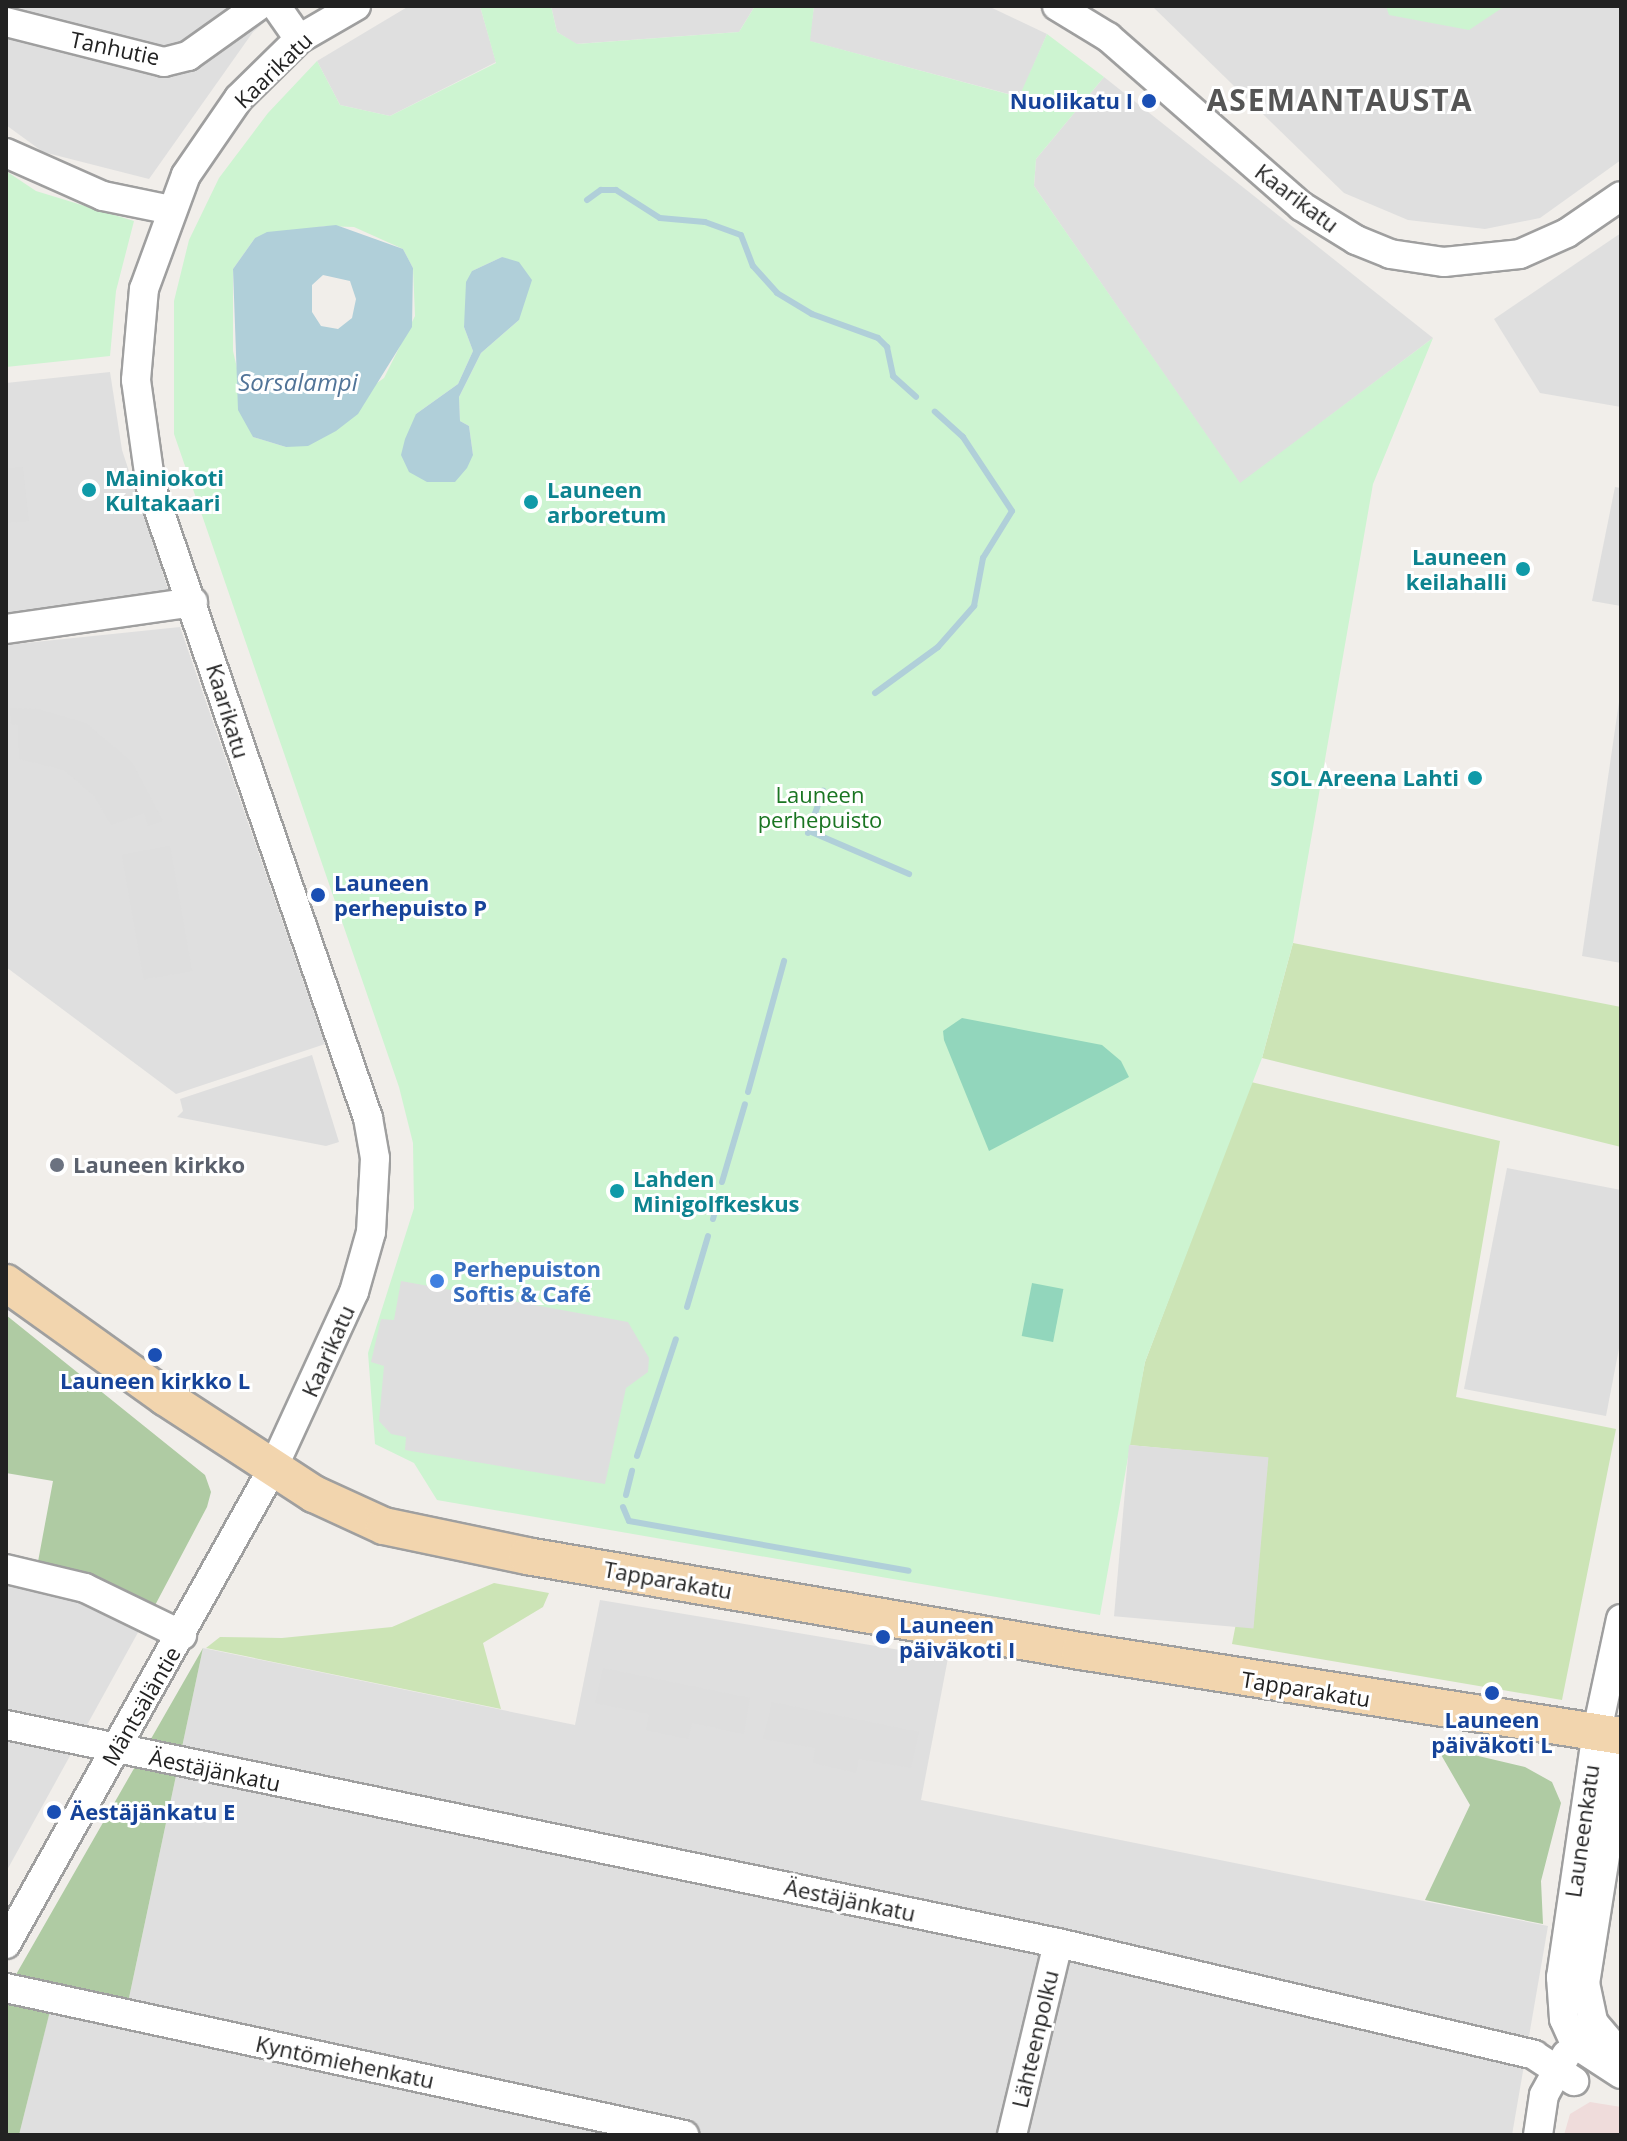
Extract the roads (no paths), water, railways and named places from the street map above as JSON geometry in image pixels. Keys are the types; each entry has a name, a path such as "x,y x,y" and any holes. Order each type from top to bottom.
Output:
{"main road":[{"name":"Tapparakatu","path":"6,1283 273,1468 348,1513 384,1526 512,1553 1397,1704 1454,1726 1612,1749"}],"street":[{"name":"Tanhutie","path":"6,22 164,62 188,56 258,6"},
{"path":"276,6 299,39"},
{"name":"Kaarikatu","path":"273,1468 365,1260 375,1158 363,1103 143,455 136,380 144,289 186,175 239,98 299,39 356,6"},
{"name":"Kaarikatu","path":"1057,6 1108,37 1301,206 1356,240 1390,254 1444,262 1520,254 1567,233 1621,196"},
{"path":"6,153 103,196 147,210 171,210"},
{"path":"6,629 193,602"},
{"name":"Mäntsäläntie","path":"6,1944 273,1468"},
{"path":"6,1569 85,1588 182,1635"},
{"name":"Launeenkatu","path":"1597,2048 1564,2019 1561,1977 1612,1749 1621,1619"},
{"name":"Äestäjänkatu","path":"6,1725 1058,1943 1534,2055 1565,2074"},
{"name":"Lähteenpolku","path":"1012,2135 1058,1943"},
{"name":"Kyntömiehenkatu","path":"6,1988 684,2135"},
{"path":"1540,2125 1565,2074 1597,2048 1621,2074"}],"water":[{"name":"Sorsalampi","path":"336,225 403,249 413,268 412,327 358,414 336,431 308,446 286,447 253,437 238,410 233,269 255,238 267,232","holes":["323,275 350,281 356,299 352,318 338,329 321,326 312,312 312,285"]},
{"path":"502,257 519,262 532,280 519,320 481,353 459,397 460,421 469,426 473,455 467,468 455,482 427,482 409,472 401,455 405,439 416,414 458,384 473,351 464,327 466,282 472,271"}],"waterway":[{"path":"587,200 601,190 616,190 660,218 705,222 741,235 753,266 777,293 812,314 878,338 887,347 893,376 916,397"},
{"path":"875,693 938,647 974,606 983,558 1012,511 963,437 935,412"},
{"path":"808,833 823,791"},
{"path":"809,831 909,874"},
{"path":"748,1092 784,961"},
{"path":"722,1182 745,1104"},
{"path":"713,1219 718,1200"},
{"path":"687,1307 708,1236"},
{"path":"637,1456 676,1339"},
{"path":"626,1495 632,1471"},
{"path":"623,1507 629,1521 909,1571"}],"place":[{"name":"Nuolikatu I","path":"1149,101"},
{"name":"Mainiokoti Kultakaari","path":"89,490"},
{"name":"Launeen arboretum","path":"531,502"},
{"name":"Launeen keilahalli","path":"1523,569"},
{"name":"SOL Areena Lahti","path":"1475,778"},
{"name":"Launeen perhepuisto P","path":"318,895"},
{"name":"Launeen kirkko","path":"57,1165"},
{"name":"Lahden Minigolfkeskus","path":"617,1191"},
{"name":"Perhepuiston Softis & Café","path":"437,1281"},
{"name":"Launeen kirkko L","path":"155,1355"},
{"name":"Launeen päiväkoti I","path":"883,1637"},
{"name":"Launeen päiväkoti L","path":"1492,1693"},
{"name":"Äestäjänkatu E","path":"54,1812"}],"district":[{"name":"ASEMANTAUSTA","path":"1340,100"}],"park label":[{"name":"Launeen perhepuisto","path":"820,806"}]}
